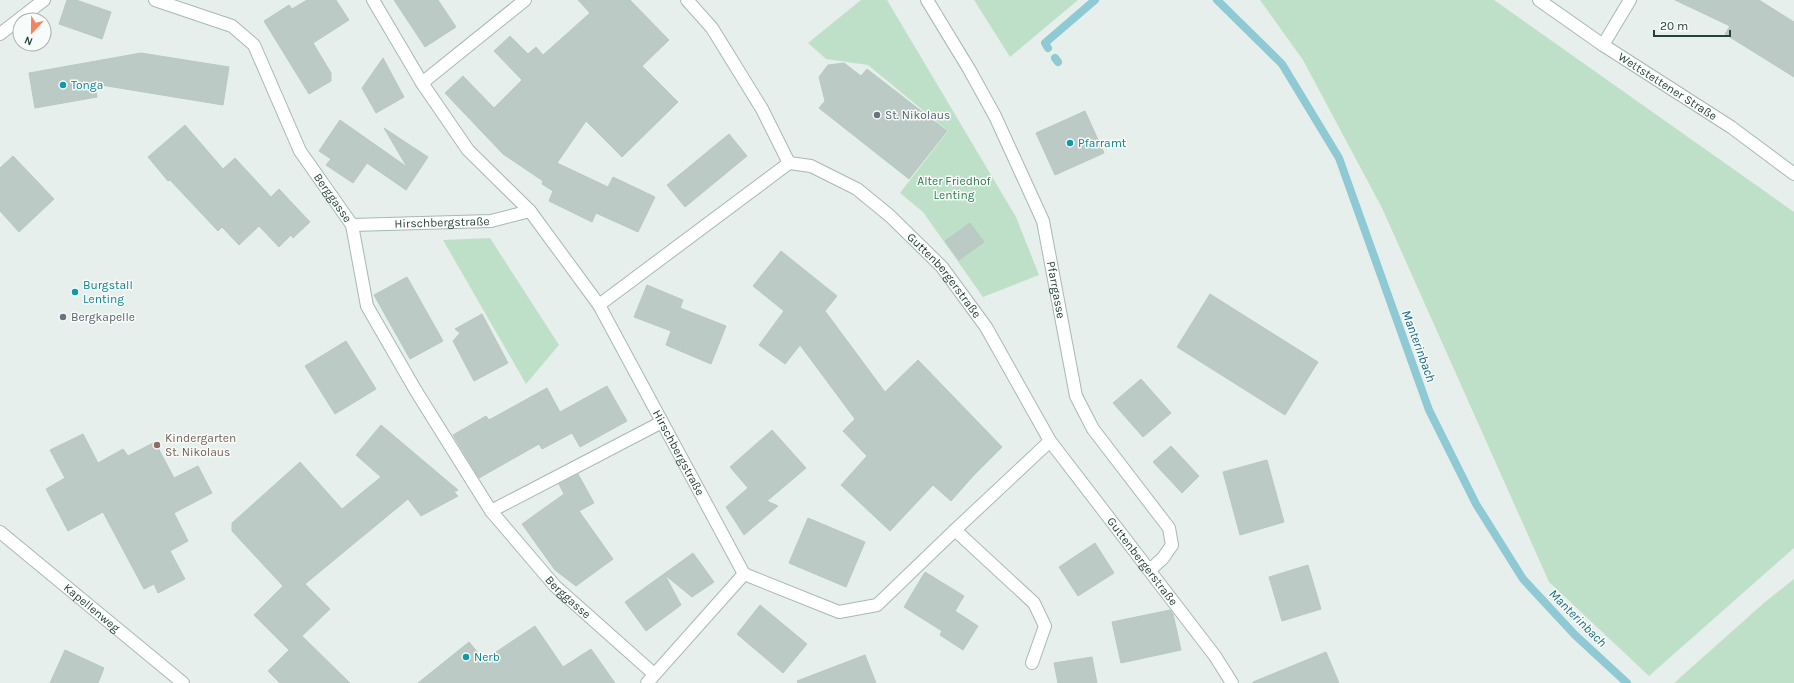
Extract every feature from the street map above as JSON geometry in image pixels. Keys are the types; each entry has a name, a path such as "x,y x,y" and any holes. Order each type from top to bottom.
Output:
{"street":[{"path":"0,34 44,0"},
{"name":"Berggasse","path":"155,0 232,26 254,45 300,151 352,226 367,306 416,391 491,510 555,586 651,678"},
{"name":"Hirschbergstraße","path":"373,0 422,82 468,150 530,211 599,305 744,574"},
{"path":"422,82 525,0"},
{"path":"599,305 789,163 762,109 712,28 687,0"},
{"name":"Pfarrgasse","path":"927,0 965,63 994,116 1043,221 1076,396 1093,429 1169,528 1172,544 1163,558 1150,570"},
{"name":"Wettstettener Straße","path":"1539,0 1603,45 1731,128 1794,174"},
{"path":"1603,45 1630,0"},
{"name":"Guttenbergerstraße","path":"789,163 811,166 857,189 890,216 942,267 986,328 1050,441 1215,656 1232,683"},
{"name":"Hirschbergstraße","path":"352,226 491,222 530,211"},
{"path":"491,510 662,422"},
{"path":"651,678 744,574 839,612 877,606 954,530 1050,441"},
{"path":"954,530 1034,604 1045,626 1032,663"},
{"name":"Kapellenweg","path":"0,532 183,683"}],"green space":[{"name":"Alter Friedhof Lenting","path":"861,0 887,0 1016,217 1039,275 983,297 923,212 900,193 948,131 868,65 826,59 808,43"},
{"path":"974,0 1078,0 1010,57"},
{"path":"1260,0 1494,0 1794,212 1794,548 1649,676 1549,582 1382,208 1303,60"},
{"path":"490,238 559,345 526,384 443,240"},
{"path":"1794,579 1794,683 1674,683 1765,602"}],"building":[{"path":"67,0 76,0 111,12 102,39 59,24"},
{"path":"307,0 336,0 349,20 313,43 331,73 331,81 309,94 264,21 289,5 292,9"},
{"path":"394,0 438,0 456,27 425,47"},
{"path":"578,0 630,0 669,40 642,66 678,102 622,157 586,121 557,163 608,187 613,177 655,197 638,232 596,213 592,222 549,201 553,191 542,184 543,181 503,154 445,93 463,76 494,108 522,80 494,51 510,36 528,54 536,47 543,55 590,13"},
{"path":"1675,0 1759,0 1794,22 1794,77 1725,34 1730,26"},
{"path":"141,53 229,67 223,105 95,84 97,97 35,108 29,73"},
{"path":"383,58 404,97 376,113 362,88"},
{"name":"St. Nikolaus","path":"844,63 861,76 867,69 947,131 909,179 819,108 825,101 819,77 828,65"},
{"name":"Pfarramt","path":"1085,111 1104,153 1055,175 1036,133"},
{"path":"340,120 407,167 384,128 428,157 406,190 367,163 353,183 326,165 331,159 319,151"},
{"path":"185,125 223,169 235,158 271,197 279,189 310,222 293,238 291,235 279,247 259,226 239,245 222,227 218,231 170,180 168,181 148,157"},
{"path":"729,134 747,156 685,207 667,185"},
{"path":"13,156 54,199 19,232 0,211 0,168"},
{"path":"970,223 984,242 959,260 945,241"},
{"path":"781,251 837,296 825,311 885,392 918,360 1002,447 951,501 933,485 890,531 841,485 867,456 843,431 855,419 800,345 785,364 759,345 784,311 753,286"},
{"path":"407,277 443,341 410,359 374,295"},
{"path":"647,285 683,300 680,308 726,326 711,364 666,345 671,331 634,317"},
{"path":"1210,294 1318,362 1285,415 1177,347"},
{"path":"482,314 508,363 474,381 453,341 460,333 455,329"},
{"path":"346,341 376,389 335,414 305,366"},
{"path":"1141,379 1171,413 1143,437 1113,403"},
{"path":"607,386 627,421 580,447 572,433 542,449 539,444 479,478 453,435 486,416 489,420 547,388 560,412"},
{"path":"381,425 458,490 454,492 458,496 421,516 408,499 305,584 330,609 302,636 350,683 280,683 268,671 289,650 254,615 283,586 232,531 232,523 300,462 342,509 381,477 356,455"},
{"path":"772,430 806,468 767,501 778,506 744,535 726,507 748,488 730,467"},
{"path":"83,434 98,463 123,449 128,456 155,442 174,478 198,466 212,493 174,513 188,541 170,551 185,579 158,593 154,584 144,589 103,512 68,531 46,489 65,478 50,450"},
{"path":"1171,446 1199,476 1182,493 1153,462"},
{"path":"1267,460 1284,522 1240,535 1223,472"},
{"path":"578,474 594,503 579,511 613,559 576,586 555,570 522,524 564,494 559,484"},
{"path":"808,518 865,542 846,587 789,563"},
{"path":"1095,543 1114,573 1078,596 1059,567"},
{"path":"693,553 714,582 692,597 665,575 681,605 646,631 625,602"},
{"path":"1308,565 1321,609 1282,621 1269,577"},
{"path":"925,572 964,596 955,611 978,626 963,650 940,635 942,631 904,607"},
{"path":"760,605 807,644 783,673 737,634"},
{"path":"1170,610 1173,614 1181,650 1121,663 1112,622"},
{"path":"535,626 563,667 591,649 615,683 418,683 469,642 484,660"},
{"path":"65,650 104,668 98,683 50,683"},
{"path":"1326,652 1339,683 1253,683 1253,682"},
{"path":"865,655 876,683 798,683 797,681"},
{"path":"1092,657 1097,683 1058,683 1054,663"}],"waterway":[{"path":"1048,48 1045,43 1095,0"},
{"name":"Manterinbach","path":"1217,0 1282,64 1339,158 1429,410 1476,504 1523,579 1575,635 1627,683"},
{"path":"1055,58 1058,62"}],"place":[{"name":"Tonga","path":"63,85"},
{"name":"St. Nikolaus","path":"877,115"},
{"name":"Pfarramt","path":"1070,143"},
{"name":"Burgstall Lenting","path":"75,292"},
{"name":"Bergkapelle","path":"63,317"},
{"name":"Kindergarten St. Nikolaus","path":"157,445"},
{"name":"Nerb","path":"466,657"}]}
